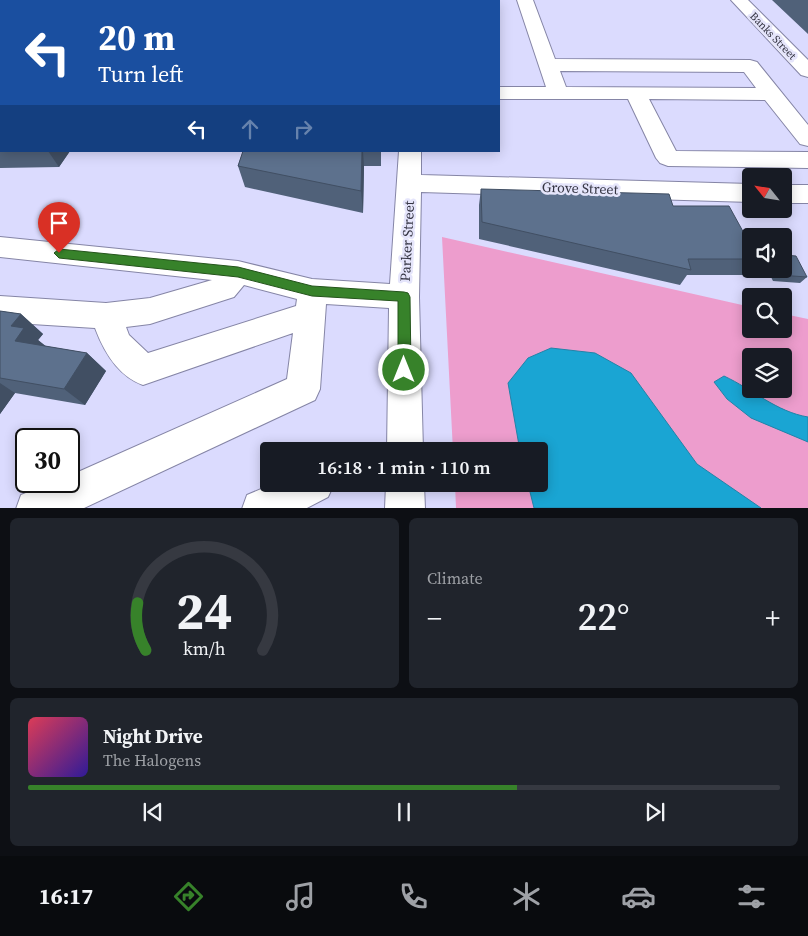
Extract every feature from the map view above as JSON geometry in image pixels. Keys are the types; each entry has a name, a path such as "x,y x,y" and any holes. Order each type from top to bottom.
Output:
{"street":[{"path":"525,0 558,93"},
{"name":"Banks Street","path":"739,0 803,63"},
{"path":"549,65 750,66 803,63"},
{"path":"750,66 808,139"},
{"path":"500,93 771,94"},
{"path":"636,94 668,158 808,160"},
{"name":"Parker Street","path":"399,442 410,152"},
{"name":"Grove Street","path":"410,183 742,193"},
{"path":"792,194 808,194"},
{"path":"0,247 238,272 311,302"},
{"path":"0,309 106,316 150,311 224,289 238,272"},
{"path":"106,316 117,344 143,370 311,302 404,297"},
{"path":"35,508 92,497 303,388 311,302"},
{"path":"261,508 297,492"},
{"path":"405,492 405,508"}],"shaded area":[{"path":"500,0 808,0 808,508 0,508 0,152 500,152"},
{"path":"442,237 742,305 742,338 792,338 792,316 808,319 808,508 456,508 455,492 548,492 548,442 453,442"}],"water":[{"path":"551,348 595,353 631,373 697,464 761,508 534,508 530,492 548,492 548,442 518,442 508,383 528,358"},
{"path":"724,376 742,386 742,398 763,398 786,410 808,417 808,442 751,418 727,399 714,382"}],"building":[{"path":"243,152 362,152 361,191 238,166"},
{"path":"481,189 669,194 673,206 729,206 742,230 742,259 688,259 691,270 482,222"},
{"path":"792,256 796,256 807,277 792,276"},
{"path":"0,311 21,314 11,326 24,328 15,341 87,353 64,389 0,378"}],"route":[{"path":"59,253 238,272 312,291 404,297 404,370"}]}
